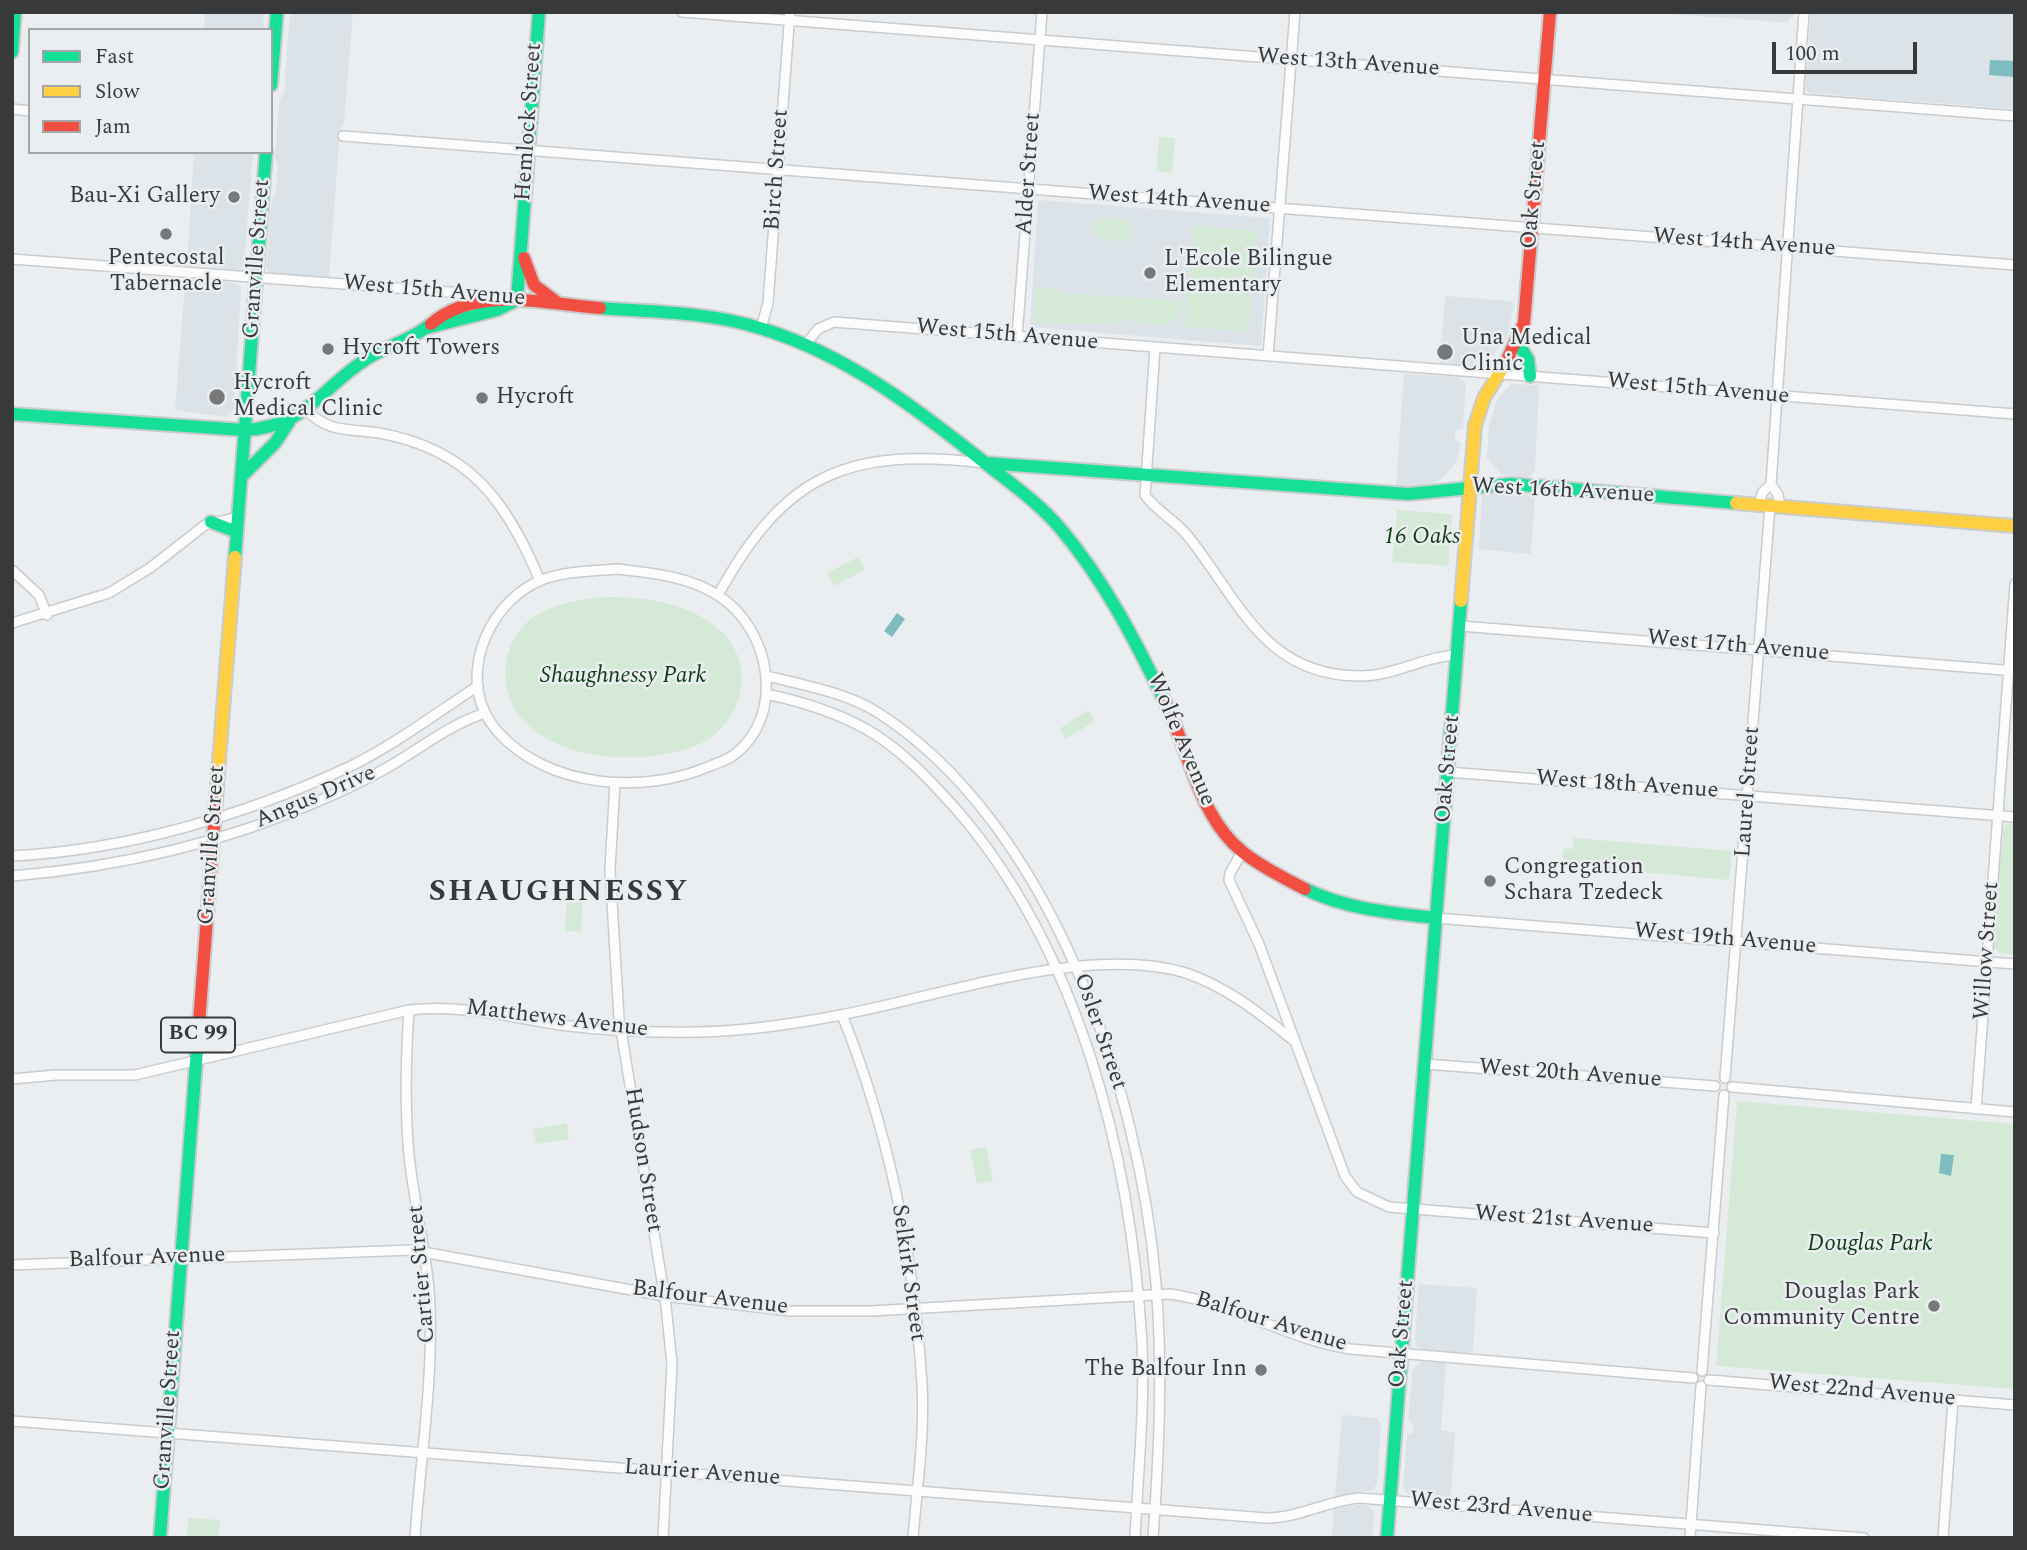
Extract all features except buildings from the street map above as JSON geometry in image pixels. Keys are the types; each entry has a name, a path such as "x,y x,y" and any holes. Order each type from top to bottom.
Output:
{"main road":[{"path":"12,52 15,12"},
{"path":"273,61 277,12"},
{"name":"Hemlock Street","path":"511,301 523,252 522,233 539,12"},
{"name":"Oak Street","path":"1387,1538 1477,413 1496,374 1517,342 1525,313 1550,12"},
{"name":"Granville Street","path":"160,1538 266,154"},
{"name":"Hemlock Street","path":"511,301 514,253 522,233"},
{"path":"523,252 534,285 559,303"},
{"path":"426,328 439,317 487,299"},
{"name":"West 15th Avenue","path":"487,299 676,313 761,328 806,344"},
{"path":"242,477 275,443 289,422 367,359 426,328 511,301"},
{"path":"1517,342 1528,359 1530,376"},
{"name":"Wolfe Avenue","path":"806,344 856,369 913,406 986,463 1059,526 1104,587 1157,681 1205,803 1218,824 1242,852 1273,873 1322,897 1375,911 1436,918"},
{"path":"12,414 244,430 269,429 289,422"},
{"name":"West 16th Avenue","path":"986,463 1408,494 1471,485 1519,485 2015,526"},
{"path":"211,522 237,532"}],"street":[{"name":"West 13th Avenue","path":"681,12 790,16 1291,60 2015,116"},
{"name":"Alder Street","path":"1017,337 1042,12"},
{"path":"1268,356 1295,12"},
{"name":"Laurel Street","path":"1725,1078 1738,940 1770,506 1778,495 1771,484 1804,12"},
{"name":"Birch Street","path":"761,328 768,303 790,16"},
{"name":"West 14th Avenue","path":"343,136 2015,265"},
{"name":"West 15th Avenue","path":"12,259 463,293 487,299"},
{"name":"West 15th Avenue","path":"806,344 829,322 2015,414"},
{"path":"1155,348 1145,475 1147,499 1185,533 1254,630 1273,648 1311,667 1360,676 1397,671 1442,656 1458,655"},
{"path":"305,409 327,426 404,438 447,456 476,475 512,521 540,581"},
{"path":"718,595 754,536 776,510 803,487 827,475 881,460 943,458 986,463"},
{"name":"Laurel Street","path":"1770,506 1762,493 1771,484"},
{"path":"12,623 47,615 108,593 150,568 211,522 238,517"},
{"path":"617,569 665,575 718,595 732,606 752,631 763,653 767,676 766,694 748,740 733,756 698,771 665,779 615,783 555,769 520,751 497,731 485,713 478,687 479,659 485,636 497,614 517,595 540,581 578,572 617,569"},
{"path":"12,570 39,595 47,615"},
{"name":"Willow Street","path":"1976,1108 2012,670 2015,584"},
{"name":"West 17th Avenue","path":"1461,626 2012,670"},
{"name":"Osler Street","path":"767,676 827,691 875,711 916,741 949,772 1027,871 1077,968 1111,1062 1135,1152 1157,1294 1160,1401 1153,1538"},
{"name":"Angus Drive","path":"12,856 49,854 111,844 215,818 354,765 478,687"},
{"name":"Osler Street","path":"766,694 823,709 866,729 903,754 968,822 1010,881 1042,937 1095,1069 1116,1153 1128,1217 1137,1295 1143,1400 1135,1538"},
{"name":"Angus Drive","path":"12,876 113,866 213,839 320,801 383,770 463,721 485,713"},
{"name":"West 18th Avenue","path":"1448,772 2015,817"},
{"name":"Hudson Street","path":"615,783 610,869 620,1030 664,1296 672,1364 663,1538"},
{"path":"1242,852 1229,880 1259,944 1345,1176 1353,1188 1379,1204 1414,1209"},
{"name":"West 19th Avenue","path":"1436,918 2015,964"},
{"name":"Matthews Avenue","path":"12,1079 57,1075 135,1075 383,1014 409,1010 442,1007 481,1010 562,1025 620,1030 742,1030 842,1015 961,987 1077,968 1145,966 1184,973 1227,990 1293,1040"},
{"name":"Cartier Street","path":"409,1010 406,1076 408,1146 425,1252 430,1345 415,1538"},
{"name":"Selkirk Street","path":"842,1015 870,1094 890,1166 914,1308 922,1385 914,1538"},
{"name":"West 20th Avenue","path":"1425,1064 1715,1086"},
{"path":"1724,1095 1717,1092 1715,1086 1718,1080 1725,1078 1732,1087 2015,1112"},
{"path":"1690,1538 1701,1386 1709,1380 1702,1371 1724,1095 1732,1087"},
{"name":"West 21st Avenue","path":"1414,1209 1714,1233"},
{"name":"Balfour Avenue","path":"12,1265 277,1253 425,1252 664,1296 790,1311 914,1308 1157,1294 1211,1303 1278,1330 1331,1346 1401,1354"},
{"path":"1401,1354 1693,1378 1701,1386"},
{"path":"1693,1378 1696,1373 1702,1371"},
{"name":"West 22nd Avenue","path":"1709,1380 2015,1405"},
{"path":"1943,1538 1953,1400"},
{"name":"Laurier Avenue","path":"12,1421 1278,1518 1340,1501 1389,1500"},
{"name":"West 23rd Avenue","path":"1389,1500 1864,1538"}],"shaded area":[{"path":"205,12 264,12 263,28 204,28"},
{"path":"290,12 353,12 344,124 340,128 329,279 270,273 266,268 271,205 276,192 278,167 275,157 279,102 284,92"},
{"path":"1648,12 1796,12 1787,23"},
{"path":"1811,12 2015,12 2015,109 1809,93 1805,88"},
{"path":"194,154 253,154 244,264 240,270 187,264"},
{"name":"L'Ecole Bilingue Elementary","path":"1038,200 1270,218 1261,346 1030,327"},
{"path":"188,279 235,283 241,287 234,409 226,417 175,410 185,283"},
{"path":"1445,296 1510,301 1514,305 1507,337 1487,362 1473,366 1440,363"},
{"path":"1404,374 1459,377 1466,384 1463,428 1455,432 1455,439 1461,444 1456,462 1443,478 1427,486 1396,486"},
{"path":"1511,384 1539,385 1535,470 1528,477 1501,474 1487,458 1489,425 1498,398"},
{"path":"1490,491 1535,495 1531,554 1479,549 1482,496"},
{"path":"1419,1284 1477,1288 1473,1350 1468,1353 1417,1347 1415,1339"},
{"path":"1422,1362 1446,1363 1441,1431 1455,1432 1451,1497 1408,1494 1403,1488 1407,1436 1413,1432 1414,1425 1408,1420 1413,1369"},
{"path":"1342,1415 1377,1418 1381,1424 1377,1483 1373,1490 1335,1496"},
{"path":"1365,1504 1374,1511 1373,1538 1332,1538 1334,1509"}],"green space":[{"path":"1159,137 1175,138 1172,173 1156,171"},
{"path":"1094,218 1130,220 1130,242 1093,237"},
{"path":"1193,226 1257,231 1249,332 1185,327"},
{"path":"1036,288 1058,289 1062,293 1184,301 1181,313 1171,323 1157,325 1127,319 1110,324 1033,323"},
{"name":"16 Oaks","path":"1397,510 1452,514 1448,566 1392,562"},
{"path":"858,557 865,570 834,586 827,573"},
{"name":"Shaughnessy Park","path":"604,597 647,599 676,606 703,618 730,641 742,676 734,711 723,727 690,748 670,753 626,757 580,752 559,745 540,735 524,721 514,708 506,677 506,662 518,633 528,621 549,609"},
{"path":"1088,710 1095,721 1066,739 1059,729"},
{"path":"2015,823 2015,955 2000,953 1994,947 2003,830 2006,824"},
{"path":"1574,838 1732,851 1729,880 1573,866 1562,857 1564,848 1573,849"},
{"path":"567,897 583,898 581,932 565,931"},
{"name":"Douglas Park","path":"1737,1101 2015,1124 2015,1389 1716,1366"},
{"path":"567,1123 569,1139 536,1144 533,1129"},
{"path":"986,1147 993,1181 977,1184 970,1150"},
{"path":"188,1518 220,1520 219,1538 187,1536"}],"water":[{"path":"1990,60 2015,61 2015,77 1989,75"},
{"path":"897,613 905,619 892,637 884,631"},
{"path":"1941,1154 1954,1155 1951,1176 1939,1173"}],"traffic: fast":[{"path":"12,52 15,12"},
{"path":"273,61 277,12"},
{"path":"517,300 539,12"},
{"path":"235,557 266,154"},
{"path":"426,328 497,310 517,300"},
{"path":"600,308 703,316 763,329 794,340 852,368 906,403 1023,493 1060,528 1105,591 1166,704"},
{"path":"12,414 244,430 265,427 298,414 368,358 431,324"},
{"path":"1517,342 1528,359 1530,376"},
{"path":"241,477 275,443 289,422"},
{"path":"986,463 1408,494 1511,484 1736,503"},
{"path":"211,522 237,532"},
{"path":"1387,1538 1461,601"},
{"path":"1305,889 1353,906 1436,918"},
{"path":"160,1538 198,1036"}],"traffic: slow":[{"path":"1461,601 1475,425 1484,398 1505,364"},
{"path":"1736,503 2015,526"},
{"path":"216,799 235,557"}],"traffic: jam":[{"path":"1505,364 1524,323 1550,12"},
{"path":"524,258 534,285 558,303"},
{"path":"431,324 449,312 469,304 490,301 535,301 600,308"},
{"path":"1166,704 1197,784 1216,822 1244,853 1305,889"},
{"path":"198,1036 216,799"}],"place":[{"name":"Bau-Xi Gallery","path":"234,197"},
{"name":"Pentecostal Tabernacle","path":"166,234"},
{"name":"L'Ecole Bilingue Elementary","path":"1150,273"},
{"name":"Hycroft Towers","path":"328,349"},
{"name":"Una Medical Clinic","path":"1445,352"},
{"name":"Hycroft Medical Clinic","path":"217,397"},
{"name":"Hycroft","path":"482,398"},
{"name":"Congregation Schara Tzedeck","path":"1490,881"},
{"name":"Douglas Park Community Centre","path":"1934,1306"},
{"name":"The Balfour Inn","path":"1261,1370"}],"district":[{"name":"SHAUGHNESSY","path":"559,894"}]}
